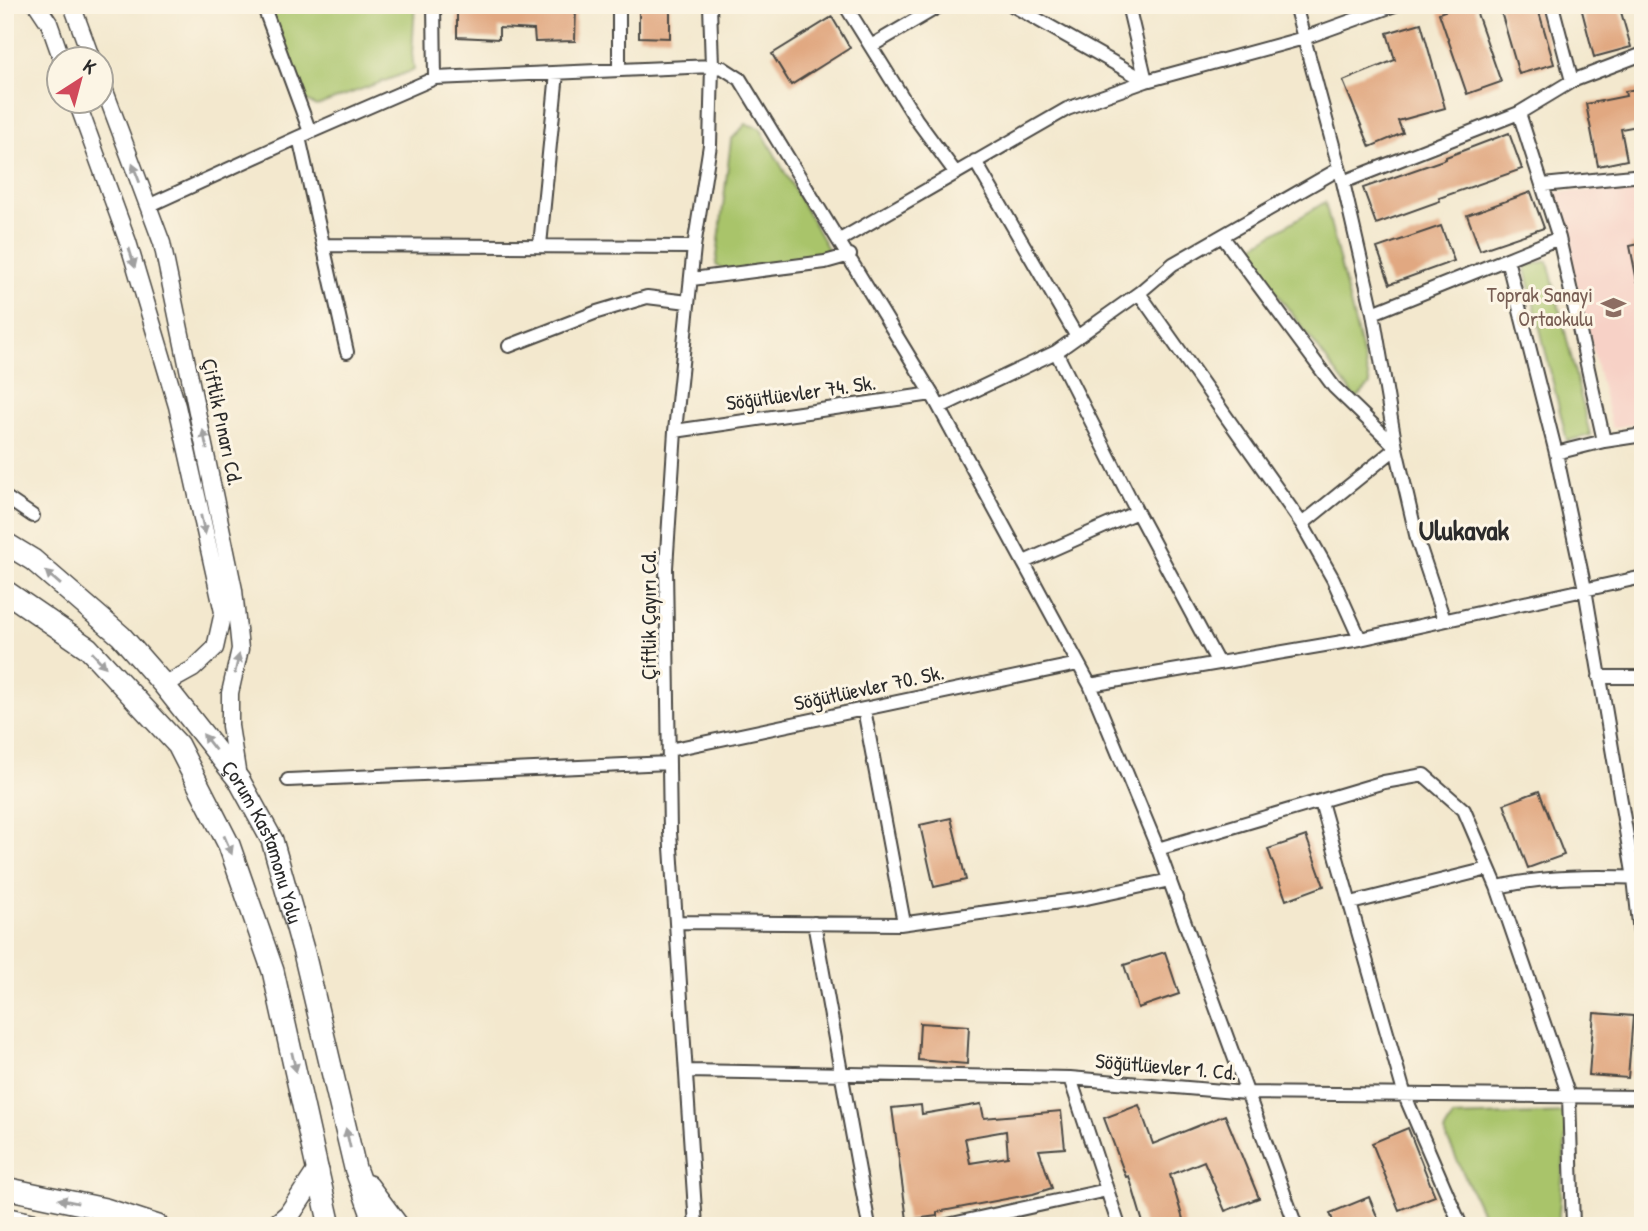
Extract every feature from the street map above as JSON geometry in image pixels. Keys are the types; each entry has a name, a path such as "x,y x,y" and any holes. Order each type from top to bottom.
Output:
{"highway":[{"name":"Çorum Kastamonu Yolu","path":"5,543 33,560 121,636 164,685 239,780 272,840 304,953 355,1168 376,1226"},
{"name":"Çorum Kastamonu Yolu","path":"10,595 88,648 178,745 229,845 273,971 330,1226"},
{"path":"355,1168 398,1226"},
{"path":"276,1226 289,1215 318,1171"},
{"path":"5,1188 105,1209 158,1226"},
{"path":"5,1218 41,1226"}],"street":[{"path":"37,5 49,23 57,46"},
{"path":"72,5 87,46"},
{"path":"262,5 304,134 323,245 347,352"},
{"path":"434,5 435,78"},
{"path":"619,5 619,70"},
{"name":"Çiftlik Çayırı Cd.","path":"696,1226 670,832 666,568 675,431 688,302 710,145 710,5"},
{"path":"845,5 916,120 955,172"},
{"path":"871,46 941,5"},
{"path":"1012,5 1146,81"},
{"path":"1039,5 1043,22"},
{"path":"1128,5 1146,81"},
{"path":"1295,5 1341,176 1373,313 1396,448 1417,539 1444,620"},
{"path":"840,240 1067,109 1146,81 1304,38 1395,5"},
{"path":"1552,5 1572,81"},
{"path":"940,407 1056,352 1139,293 1172,264 1341,176 1519,113 1572,81 1643,54"},
{"path":"148,206 304,134 435,78 712,66 723,68 740,79 850,255 940,407 1090,685 1170,880 1296,1226"},
{"path":"540,245 557,73"},
{"path":"1519,113 1559,238 1604,441"},
{"name":"Çiftlik Pınarı Cd.","path":"82,116 128,243 177,406 223,612 215,648 192,669 164,685"},
{"name":"Çiftlik Pınarı Cd.","path":"114,116 162,243 234,590 240,649 230,693 230,726 239,780"},
{"path":"975,161 1077,337"},
{"path":"1543,185 1643,175"},
{"path":"1222,236 1334,387 1396,448"},
{"path":"1373,313 1559,238"},
{"path":"323,245 694,247"},
{"path":"692,279 825,262 850,255"},
{"path":"1507,259 1556,453 1585,589 1599,677 1638,878 1643,961"},
{"path":"1139,293 1302,524 1333,579 1360,639"},
{"path":"509,346 597,312 647,297 688,302"},
{"path":"1056,352 1218,663"},
{"name":"Söğütlüevler 74. Sk.","path":"675,431 932,394"},
{"path":"1556,453 1643,435"},
{"path":"1302,524 1396,448"},
{"path":"5,497 33,516"},
{"path":"1024,562 1137,512"},
{"path":"1090,685 1360,639 1643,577"},
{"name":"Söğütlüevler 70. Sk.","path":"288,780 669,756 864,709 1078,664"},
{"path":"1599,677 1643,677"},
{"path":"864,709 904,923"},
{"path":"1158,849 1384,782 1424,775 1464,810 1497,887 1569,1096 1573,1226"},
{"path":"1321,802 1405,1096 1461,1226"},
{"path":"1351,903 1488,869"},
{"path":"1497,887 1526,880 1568,877 1638,878"},
{"path":"676,922 904,923 1082,899 1170,880"},
{"path":"814,923 869,1226"},
{"name":"Söğütlüevler 1. Cd.","path":"686,1071 1070,1078 1246,1093 1643,1097"},
{"path":"1070,1078 1119,1226"},
{"path":"943,1226 1107,1190"}],"shaded area":[{"name":"Toprak Sanayi Ortaokulu","path":"1643,189 1643,422 1612,428 1554,192"}],"green space":[{"path":"267,5 415,5 412,53 414,70 316,106 302,99"},
{"path":"746,124 760,128 828,249 824,258 726,272 716,265 731,140"},
{"path":"1325,202 1370,385 1356,399 1245,251"},
{"path":"1548,261 1590,435 1567,441 1525,266"},
{"path":"1568,1113 1558,1224 1488,1226 1444,1132 1453,1117"}],"building":[{"path":"457,5 576,5 575,41 535,42 534,30 499,28 499,39 457,37"},
{"path":"639,5 670,5 670,38 639,37"},
{"path":"1461,5 1474,5 1501,82 1467,94 1439,13"},
{"path":"1499,5 1537,5 1554,64 1519,74"},
{"path":"1619,5 1631,47 1594,57 1581,7"},
{"path":"832,17 850,48 791,85 772,54"},
{"path":"1421,23 1445,108 1398,121 1403,133 1370,147 1343,81 1395,60 1387,33"},
{"path":"1643,88 1643,125 1621,129 1627,160 1598,166 1586,104 1626,96 1625,91"},
{"path":"1509,133 1522,169 1439,198 1440,201 1376,224 1363,188 1446,159"},
{"path":"1531,192 1544,228 1480,250 1467,215"},
{"path":"1441,226 1454,261 1390,284 1377,248"},
{"path":"1643,243 1643,281 1637,281 1630,246"},
{"path":"1539,791 1564,855 1528,868 1504,804"},
{"path":"951,818 966,880 934,887 920,825"},
{"path":"1306,836 1324,886 1286,900 1268,849"},
{"path":"1165,952 1179,994 1138,1008 1124,965"},
{"path":"1594,1013 1633,1016 1628,1078 1589,1075"},
{"path":"920,1023 969,1026 967,1064 918,1060"},
{"path":"981,1104 984,1118 1061,1111 1065,1148 1039,1150 1052,1188 937,1212 937,1216 907,1220 892,1108 921,1105 922,1114","holes":["1006,1131 1008,1157 970,1163 965,1138"]},
{"path":"1139,1105 1153,1144 1225,1115 1259,1198 1225,1211 1204,1161 1170,1175 1185,1226 1144,1226 1129,1176 1126,1177 1104,1118"},
{"path":"1408,1128 1435,1196 1399,1210 1372,1143"},
{"path":"1369,1197 1379,1221 1368,1226 1335,1226 1330,1213"}],"place":[{"name":"Toprak Sanayi Ortaokulu","path":"1613,307"}],"district":[{"name":"Ulukavak","path":"1464,530"}]}
